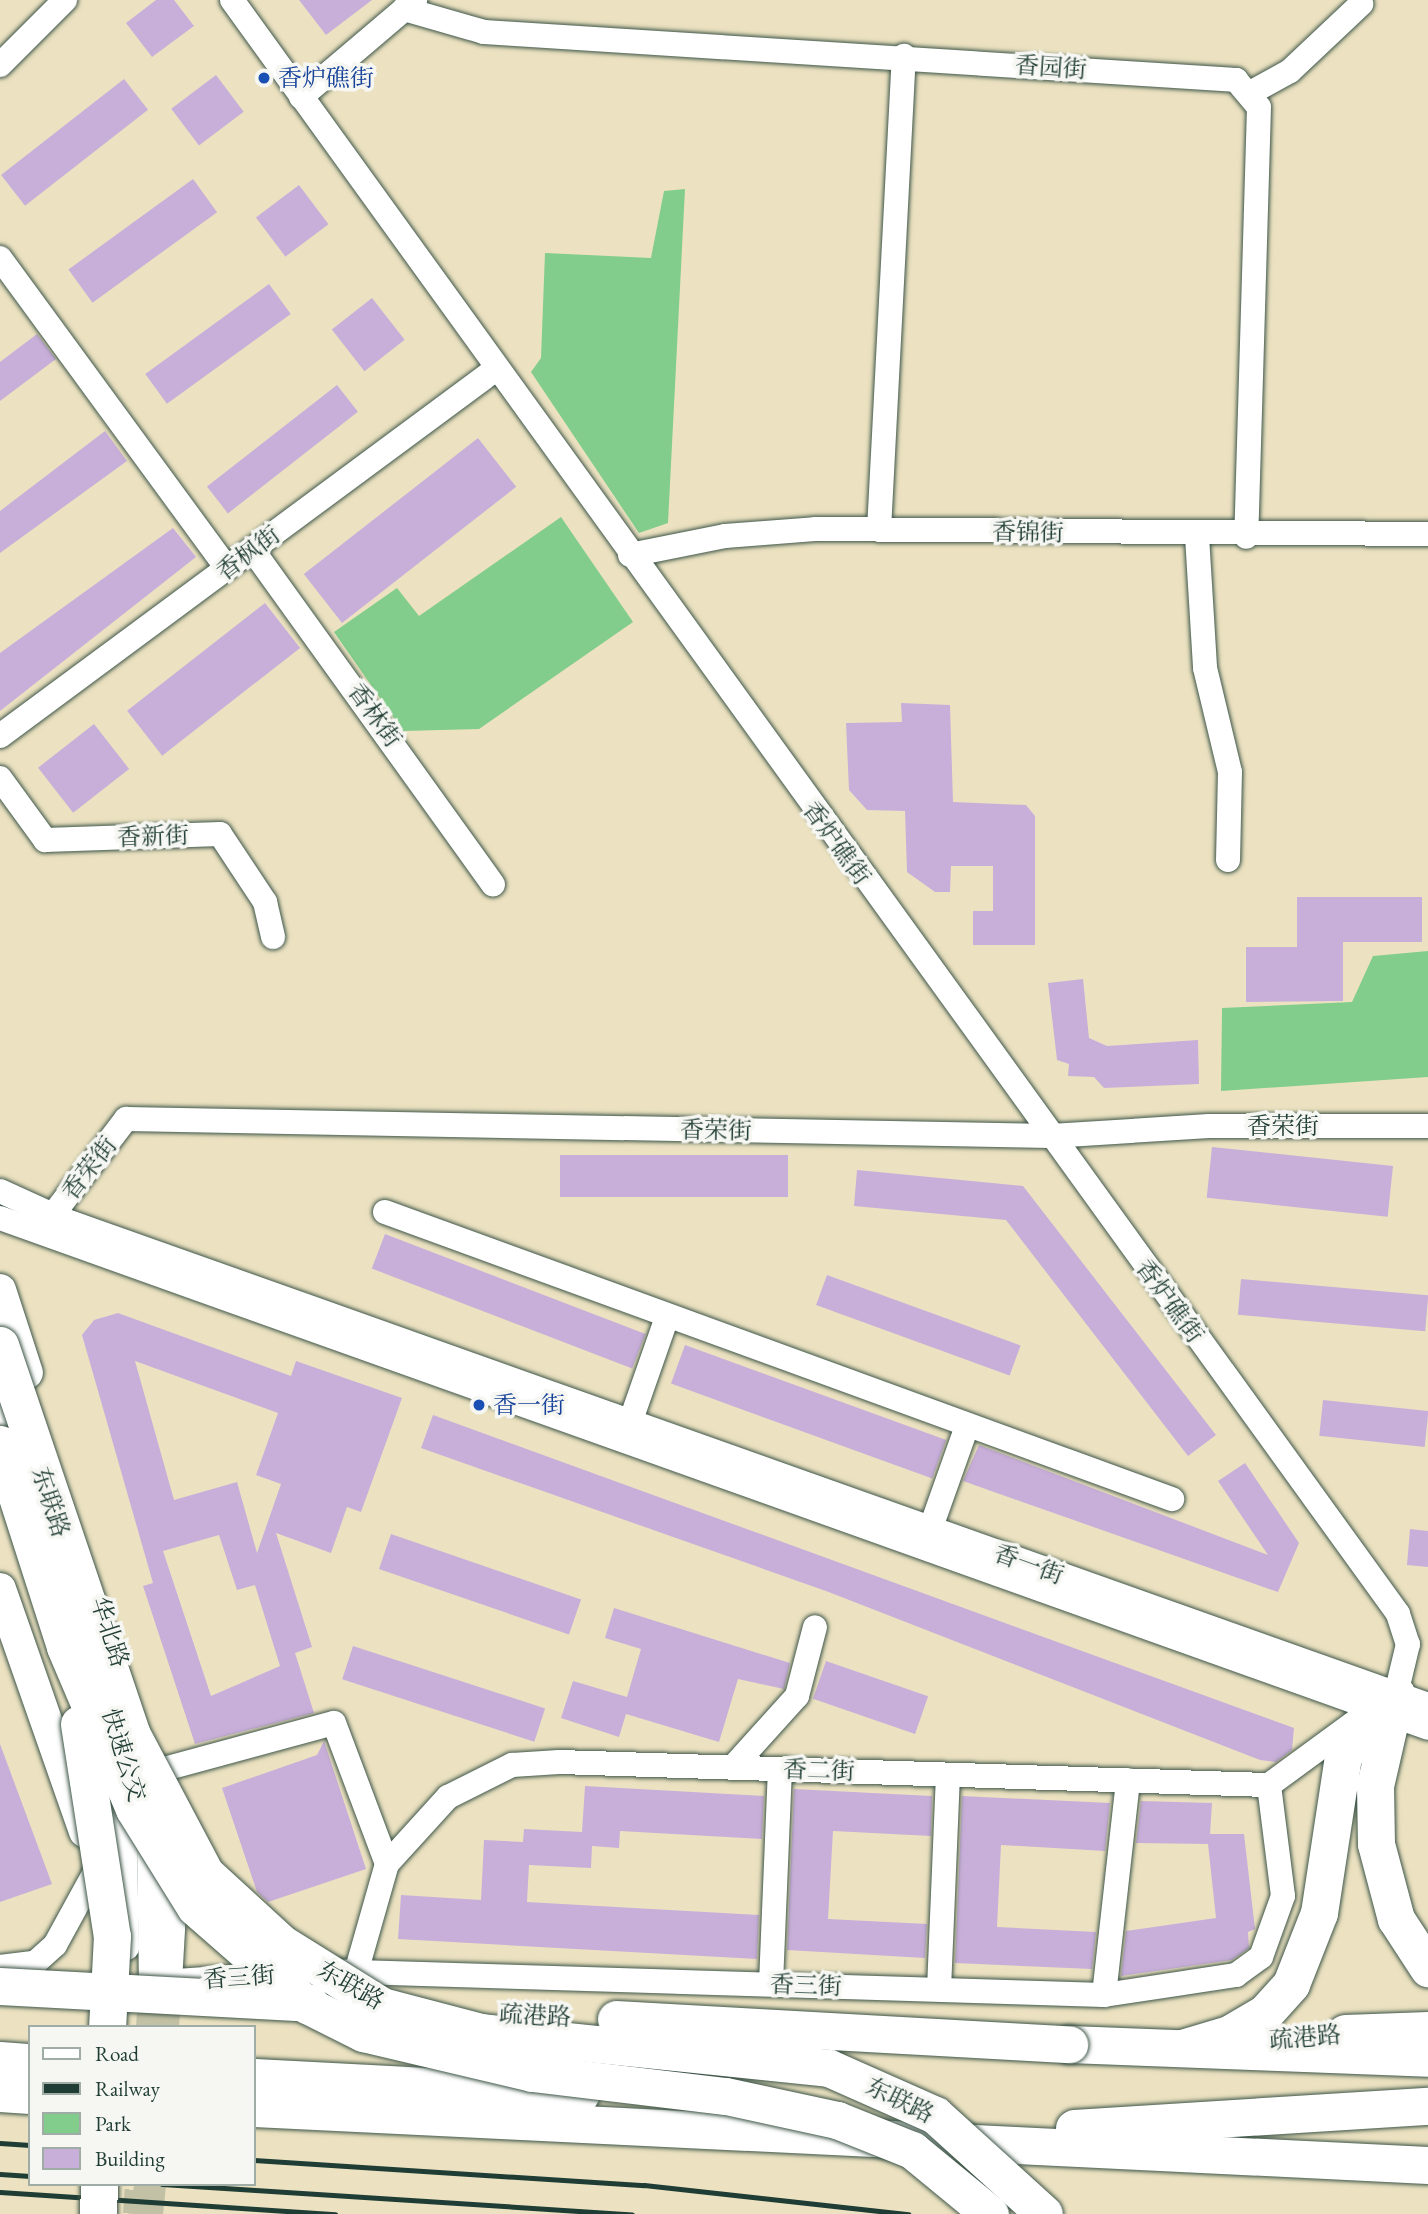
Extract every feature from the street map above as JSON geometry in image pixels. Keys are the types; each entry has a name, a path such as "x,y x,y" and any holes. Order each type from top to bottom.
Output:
{"highway":[{"name":"东联路","path":"0,1345 131,1733 205,1873 281,1943 382,2006 481,2032 829,2068 935,2115 1044,2214"},
{"name":"东联路","path":"0,1444 65,1647 102,1745 195,1907 307,2005 363,2033 532,2073 766,2105 837,2120 912,2150 990,2214"},
{"path":"65,1647 111,1936 107,2025"},
{"path":"1396,1705 1375,1786 1376,1844 1396,1919 1428,1968"},
{"path":"1182,2048 1229,2034 1265,2013 1291,1984 1319,1913 1343,1758 1396,1705"},
{"name":"疏港路","path":"0,1986 1182,2048 1428,2029"},
{"path":"1182,2048 1428,2058"},
{"path":"0,2060 28,2062"},
{"path":"256,2077 766,2105"},
{"path":"0,2093 28,2095"},
{"path":"859,2141 1428,2106"},
{"path":"256,2108 859,2141 1293,2157 1428,2165"},
{"path":"1293,2157 1428,2149"},
{"path":"98,2214 99,2186"}],"main road":[{"name":"华北路","path":"0,1290 157,1771 174,1856 159,1982"},
{"path":"0,1589 95,1872 95,1971"}],"street":[{"path":"0,65 65,0"},
{"name":"香炉礁街","path":"232,0 1398,1614 1408,1644 1396,1705"},
{"path":"1246,537 1259,107 1252,92 1290,71 1361,4"},
{"path":"301,97 410,5"},
{"name":"香园街","path":"410,5 484,32 904,56 1236,80 1252,92"},
{"path":"878,530 904,56"},
{"path":"0,258 227,568"},
{"name":"香枫街","path":"0,736 496,369"},
{"name":"香锦街","path":"631,555 724,536 878,530 1246,537 1428,534"},
{"path":"1197,536 1205,668 1230,772 1228,860"},
{"name":"香林街","path":"252,550 493,884"},
{"name":"香新街","path":"0,778 45,840 220,834 265,902 273,937"},
{"name":"香荣街","path":"52,1216 126,1119 1051,1136 1209,1126 1428,1126"},
{"name":"香一街","path":"0,1191 52,1216 627,1431"},
{"path":"385,1212 1172,1499"},
{"name":"香一街","path":"0,1218 627,1431 1396,1705 1428,1728"},
{"path":"627,1431 667,1317"},
{"name":"快速公交","path":"0,1376 137,1792 154,1865 159,1982"},
{"name":"快速公交","path":"0,1415 118,1798 128,1900 125,1983"},
{"path":"927,1538 967,1426"},
{"path":"732,1768 797,1696 815,1627"},
{"path":"1269,1785 1396,1705"},
{"path":"157,1771 334,1723 387,1864"},
{"name":"香二街","path":"357,1969 387,1864 448,1797 512,1765 780,1769 1269,1785"},
{"path":"771,1983 780,1769"},
{"path":"939,1989 948,1774"},
{"path":"1104,1995 1128,1780"},
{"name":"香三街","path":"159,1982 357,1969 1104,1995 1236,1975 1261,1957 1283,1896 1269,1785"},
{"path":"0,1967 35,1963 55,1945 95,1872"}],"green space":[{"path":"685,189 668,523 639,533 531,372 541,358 545,253 651,258 664,191"},
{"path":"561,517 633,622 479,729 403,731 334,632 397,588 419,616"},
{"path":"1428,951 1428,1077 1221,1091 1222,1008 1352,1002 1373,956"}],"building":[{"path":"156,0 174,0 194,26 152,57 126,23"},
{"path":"299,0 372,0 326,35"},
{"path":"216,75 244,112 199,145 171,109"},
{"path":"124,79 148,110 25,206 1,175"},
{"path":"193,179 217,212 93,303 68,270"},
{"path":"299,185 328,224 285,257 256,217"},
{"path":"269,284 291,314 167,404 145,374"},
{"path":"372,298 405,340 364,371 332,329"},
{"path":"37,334 56,359 0,401 0,362"},
{"path":"337,385 358,412 228,513 207,487"},
{"path":"105,431 127,461 0,553 0,511"},
{"path":"478,438 516,487 342,623 304,574"},
{"path":"173,528 196,557 0,711 0,653"},
{"path":"265,603 300,648 162,756 127,711"},
{"path":"901,703 950,705 953,802 1026,805 1035,816 1035,945 973,945 973,911 993,911 993,866 951,866 950,892 935,892 907,872 905,811 867,810 849,790 846,723 902,722"},
{"path":"94,724 129,769 73,813 38,768"},
{"path":"1297,897 1422,897 1422,942 1343,942 1343,1001 1246,1002 1246,947 1297,947"},
{"path":"1083,979 1089,1038 1107,1046 1198,1040 1199,1084 1104,1088 1094,1077 1068,1076 1069,1064 1057,1060 1048,983"},
{"path":"1212,1147 1393,1166 1388,1217 1207,1198"},
{"path":"560,1155 788,1155 788,1197 560,1197"},
{"path":"857,1170 1023,1186 1216,1435 1188,1456 1006,1220 854,1206"},
{"path":"385,1234 645,1334 632,1369 372,1269"},
{"path":"827,1275 1021,1345 1010,1376 816,1305"},
{"path":"1241,1279 1428,1295 1425,1331 1238,1315"},
{"path":"118,1313 291,1376 296,1361 402,1398 361,1512 347,1507 331,1553 276,1533 312,1647 295,1653 314,1713 195,1744 143,1586 153,1583 82,1335 94,1320","holes":["135,1361 278,1413 256,1475 281,1484 257,1553 237,1482 174,1500","219,1535 237,1590 255,1585 280,1666 211,1696 163,1551"]},
{"path":"685,1345 946,1440 932,1479 671,1384"},
{"path":"1323,1400 1428,1411 1425,1447 1319,1436"},
{"path":"433,1415 1294,1728 1292,1750 1276,1762 1260,1760 826,1591 421,1448"},
{"path":"979,1445 1268,1555 1218,1481 1245,1463 1299,1543 1278,1592 963,1481"},
{"path":"1410,1529 1428,1531 1428,1567 1407,1565"},
{"path":"391,1534 581,1599 569,1634 379,1569"},
{"path":"614,1608 790,1663 784,1689 738,1679 719,1742 626,1714 619,1737 561,1718 573,1681 627,1697 641,1649 605,1638"},
{"path":"353,1646 545,1708 534,1742 342,1679"},
{"path":"826,1661 928,1696 915,1734 813,1699"},
{"path":"324,1741 366,1869 268,1902 257,1892 222,1788 317,1755"},
{"path":"0,1744 52,1884 0,1902"},
{"path":"585,1786 764,1796 762,1839 620,1831 619,1848 592,1846 591,1868 529,1865 527,1902 759,1915 757,1959 398,1939 401,1895 481,1900 484,1840 523,1842 524,1829 582,1832"},
{"path":"794,1789 932,1796 931,1836 833,1831 828,1919 927,1924 925,1958 787,1950"},
{"path":"962,1796 1110,1803 1105,1851 1001,1845 997,1927 1096,1932 1092,1969 955,1963"},
{"path":"1141,1801 1212,1803 1210,1834 1244,1834 1255,1929 1248,1932 1249,1948 1232,1960 1121,1976 1126,1931 1216,1918 1208,1844 1136,1843"}],"tunnel":[{"path":"148,2025 151,1982"},
{"path":"163,2025 166,1982"},
{"path":"135,2214 137,2186"},
{"path":"147,2214 150,2186"}],"railway":[{"path":"0,2143 28,2145"},
{"path":"256,2160 644,2185 908,2214"},
{"path":"0,2174 28,2176"},
{"path":"193,2186 632,2214"},
{"path":"0,2192 335,2214"}],"place":[{"name":"香炉礁街","path":"264,78"},
{"name":"香一街","path":"479,1405"}]}
